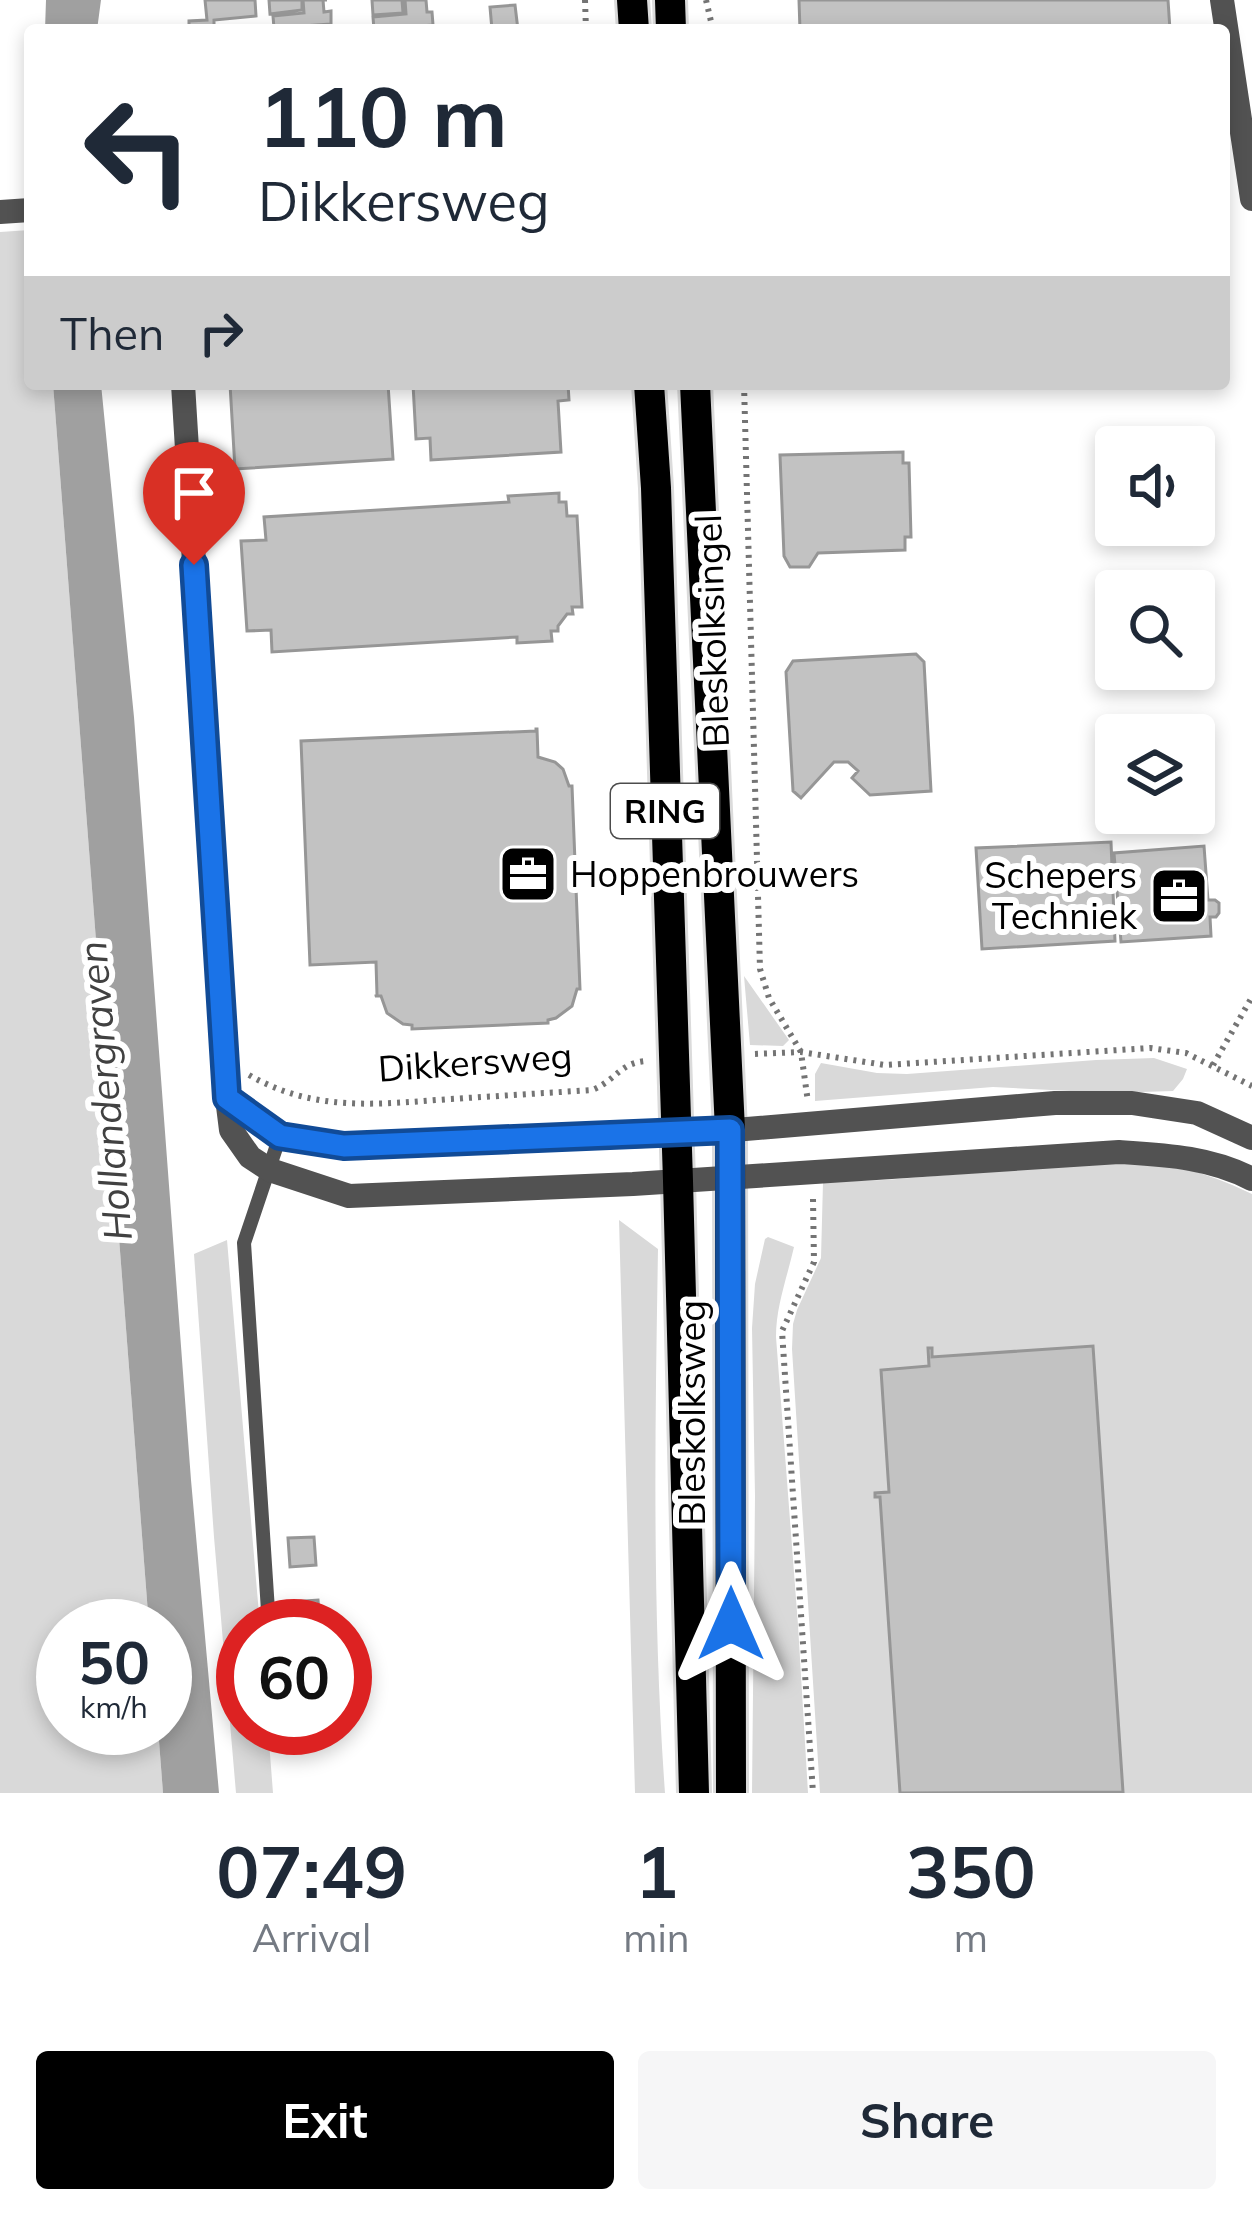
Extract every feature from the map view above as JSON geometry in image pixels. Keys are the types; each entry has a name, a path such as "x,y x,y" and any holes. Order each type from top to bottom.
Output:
{"main road":[{"name":"Bleskolksingel","path":"649,390 694,1793"},
{"name":"Bleskolksingel","path":"694,390 730,1177"},
{"name":"Bleskolksweg","path":"730,1177 731,1793"}],"street":[{"path":"1230,67 1241,160 1252,199"},
{"path":"183,390 227,1098 231,1130 250,1156 270,1170 349,1196 678,1181 1119,1152 1181,1156 1245,1175 1252,1148"},
{"path":"227,1098 280,1136 344,1146 675,1135 1055,1103 1132,1103 1197,1113 1252,1138"}],"lane":[{"path":"267,1599 244,1243 280,1136"}],"path":[{"name":"Bleskolksingel","path":"744,390 760,969 769,998 801,1052 809,1125"},
{"path":"1213,1065 1252,997"},
{"path":"726,1056 801,1052 885,1065 1150,1048 1186,1053 1252,1086"},
{"name":"Dikkersweg","path":"225,1061 262,1082 306,1098 354,1106 592,1090 630,1062 673,1060"},
{"path":"812,1173 814,1262 782,1331 813,1793"}],"shaded area":[{"path":"46,0 101,0 98,24 45,24"},
{"path":"24,230 24,390 53,390 147,1599 36,1599 36,1755 160,1755 163,1793 0,1793 0,232"},
{"path":"53,390 102,390 134,717 219,1793 163,1793 160,1755 192,1755 192,1599 147,1599"},
{"path":"744,976 789,1040 783,1046 750,1045"},
{"path":"1154,1058 1187,1069 1173,1091 993,1087 815,1101 815,1074 821,1063 907,1074"},
{"path":"1115,1162 1186,1169 1252,1194 1252,1793 820,1793 792,1349 797,1310 821,1258 823,1182"},
{"path":"619,1220 658,1249 656,1589 665,1793 635,1793"},
{"path":"768,1237 794,1247 776,1337 808,1793 752,1793 752,1328 755,1284"},
{"path":"227,1240 258,1599 219,1599 194,1254"},
{"path":"233,1755 270,1755 273,1793 236,1793"}],"building":[{"path":"205,0 255,0 256,16 189,24 207,20"},
{"path":"269,0 302,0 302,10 270,14"},
{"path":"303,0 323,0 324,12 331,11 331,24 274,24 273,16 304,13"},
{"path":"372,0 402,0 403,13 373,15"},
{"path":"405,0 426,0 433,24 374,24 373,17 406,14"},
{"path":"799,0 1168,0 1170,24 800,24"},
{"path":"515,5 517,24 491,24 490,7"},
{"path":"230,390 388,390 393,459 235,469"},
{"path":"413,390 568,390 569,400 558,401 561,452 431,460 430,438 416,439"},
{"path":"903,452 903,463 909,463 911,537 905,537 905,550 818,553 809,567 790,567 784,556 780,455"},
{"path":"559,493 559,502 566,502 567,516 577,516 582,607 572,607 573,614 567,614 558,631 551,631 552,641 517,643 517,637 272,652 271,630 247,631 241,541 266,540 264,517 509,502 508,496"},
{"path":"916,654 924,662 931,791 870,795 852,778 858,771 848,762 834,762 801,798 793,791 786,672 793,661"},
{"path":"537,729 538,757 555,762 572,786 580,989 572,1006 548,1023 412,1029 387,1013 381,996 375,996 376,962 310,965 301,741"},
{"path":"1111,842 1115,941 982,949 976,848"},
{"path":"1204,846 1208,900 1219,903 1219,913 1210,917 1211,936 1121,942 1114,853"},
{"path":"1093,1346 1123,1792 900,1793 880,1497 875,1497 875,1493 889,1492 881,1370 929,1366 928,1348 932,1348 932,1357"},
{"path":"314,1537 316,1565 290,1567 288,1538"}],"place":[{"name":"Hoppenbrouwers","path":"528,874"},
{"name":"Schepers Techniek","path":"1179,896"}],"route":[{"path":"194,565 227,1098 280,1136 344,1146 730,1130 731,1624"}],"water label":[{"name":"Hollandergraven","path":"105,1091"}]}
